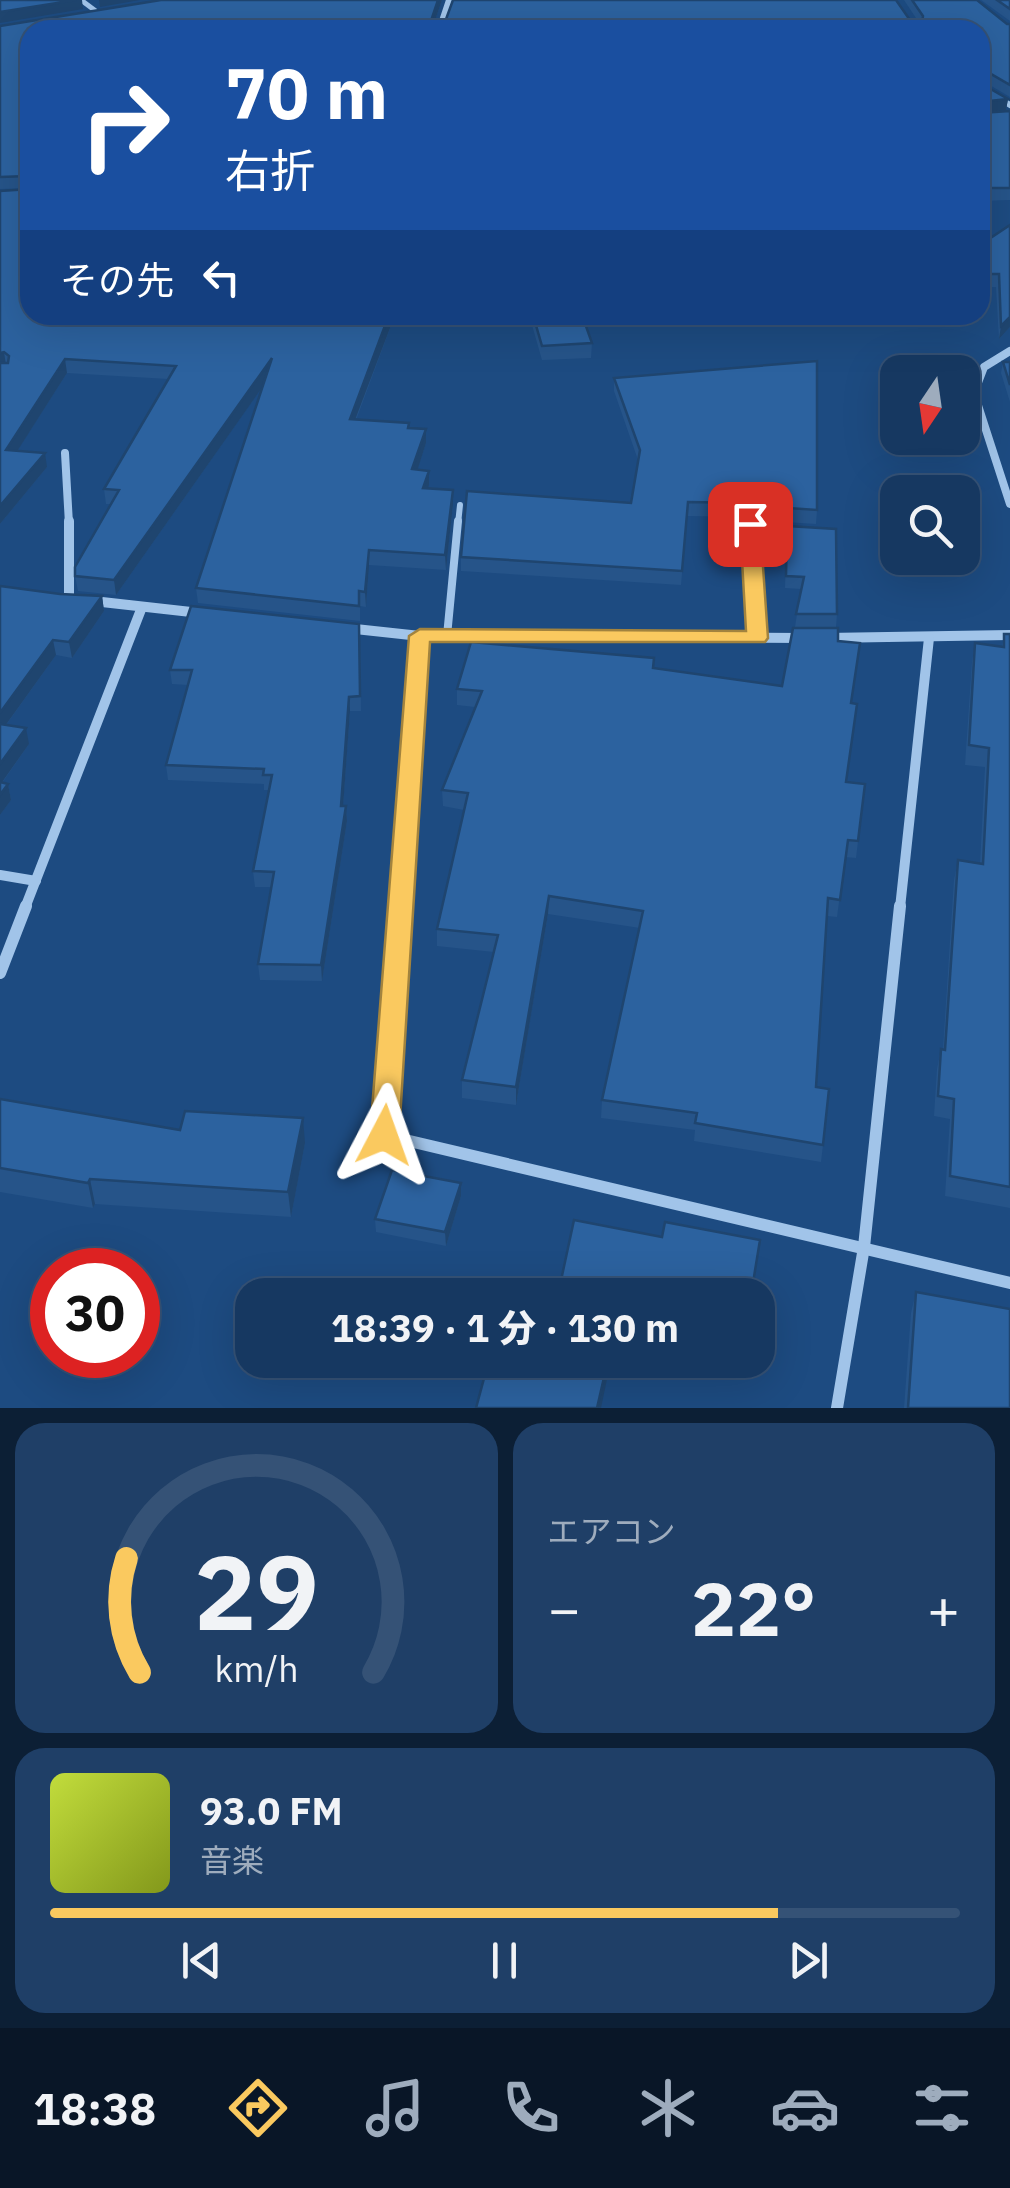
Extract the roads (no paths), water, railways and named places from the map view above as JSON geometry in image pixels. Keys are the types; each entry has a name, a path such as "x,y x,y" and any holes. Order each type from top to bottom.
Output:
{"street":[{"path":"80,14 113,10"},
{"path":"1010,352 984,367 974,393 1010,504"},
{"path":"65,453 70,598"},
{"path":"52,596 222,615"},
{"path":"0,973 142,607"},
{"path":"340,628 420,636 1010,635"},
{"path":"420,636 384,1135 1010,1283"},
{"path":"837,1408 864,1247 929,638"},
{"path":"0,875 36,881"}],"lane":[{"path":"82,0 96,12"},
{"path":"447,636 460,505"},
{"path":"750,524 757,638"}]}
